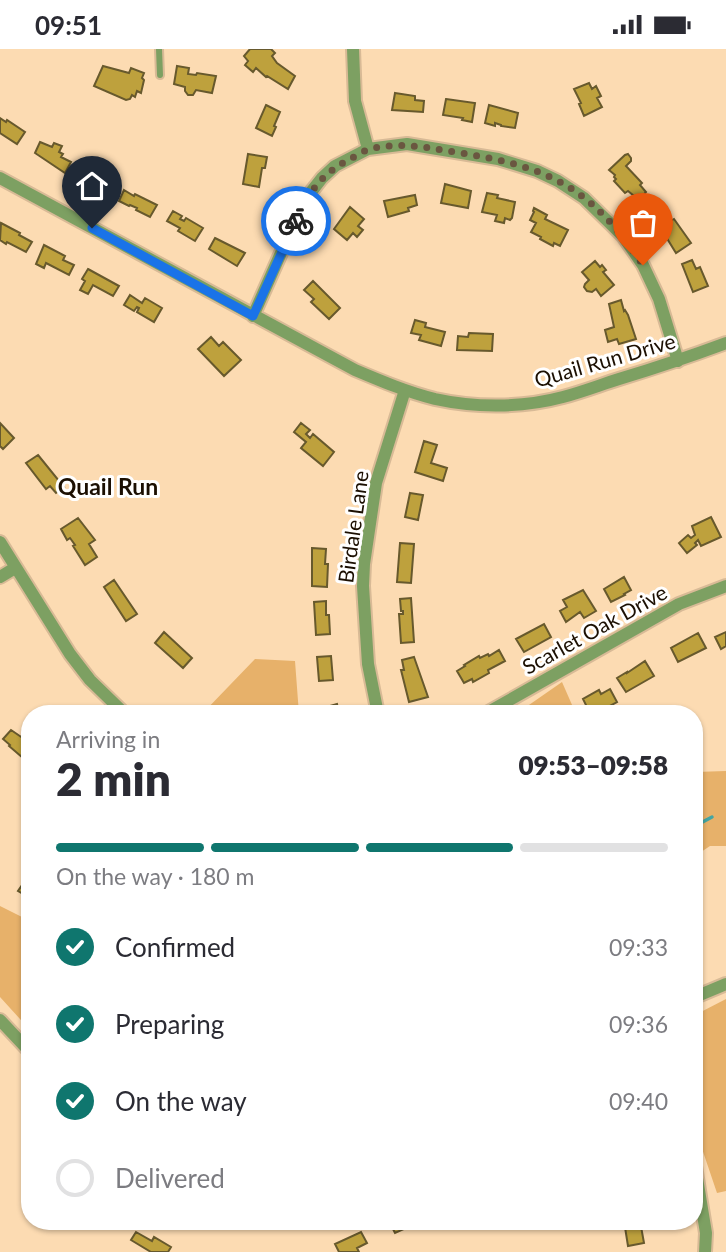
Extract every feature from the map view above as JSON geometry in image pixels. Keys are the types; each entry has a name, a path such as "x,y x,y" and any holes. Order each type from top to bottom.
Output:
{"street":[{"path":"353,49 355,101 368,149"},
{"path":"253,316 302,208 322,178 335,166 368,149 407,144 498,159 537,171 584,198 623,236 643,265 659,299 678,361"},
{"name":"Quail Run Drive","path":"0,178 355,370 405,390 437,399 464,404 535,403 562,397 726,344"},
{"name":"Birdale Lane","path":"375,705 368,664 364,564 376,483 405,390"},
{"path":"0,542 70,654 90,680 116,705"},
{"path":"0,577 15,568"},
{"name":"Scarlet Oak Drive","path":"501,705 679,604 726,586"},
{"path":"703,994 726,984"},
{"path":"0,1020 21,1042"},
{"path":"703,1215 705,1252"}],"lane":[{"path":"159,49 160,75"}],"shaded area":[{"path":"255,659 295,661 298,705 211,705"},
{"path":"562,682 572,705 529,705"},
{"path":"726,771 726,846 710,846 703,851 703,772"},
{"path":"0,906 21,916 21,1020 0,997"},
{"path":"726,999 726,1191 717,1193 703,1152 703,1011"}],"building":[{"path":"250,49 271,49 275,53 272,56 277,63 295,76 288,89 256,68 253,72 245,65 248,61 244,56"},
{"path":"103,66 129,73 131,68 144,73 141,93 137,91 135,97 132,95 126,100 94,86"},
{"path":"177,66 189,68 188,74 216,76 212,93 196,90 193,95 188,95 185,87 174,84"},
{"path":"589,83 592,89 596,86 601,96 597,98 602,107 584,116 574,89"},
{"path":"395,93 415,96 415,100 424,101 423,112 392,110"},
{"path":"446,99 475,103 472,122 443,115"},
{"path":"266,105 280,112 272,136 256,128"},
{"path":"489,105 518,113 515,128 485,123"},
{"path":"0,118 25,132 17,144 0,133"},
{"path":"40,142 52,147 54,143 62,146 59,152 63,154 61,157 71,162 65,173 35,153"},
{"path":"248,154 267,157 259,187 243,184"},
{"path":"628,154 631,161 626,166 642,183 640,185 646,192 639,200 628,191 625,193 614,181 615,175 609,170"},
{"path":"84,168 114,183 106,196 78,178"},
{"path":"445,184 471,191 468,208 441,203"},
{"path":"124,190 157,205 150,217 119,201"},
{"path":"487,193 515,202 510,220 505,218 504,223 495,221 497,215 482,212"},
{"path":"415,195 417,205 408,208 409,211 388,217 384,201"},
{"path":"350,207 364,219 358,226 363,230 357,237 353,233 347,240 334,229"},
{"path":"534,208 547,215 545,219 568,230 560,246 554,243 553,246 531,232 536,223 530,220"},
{"path":"173,211 182,216 180,219 184,221 186,218 203,228 195,241 167,221"},
{"path":"674,219 691,243 676,253 660,227"},
{"path":"1,223 32,242 26,252 0,240"},
{"path":"215,238 245,253 237,266 209,249"},
{"path":"44,245 65,256 63,260 74,265 69,275 46,263 44,268 36,264"},
{"path":"692,260 696,269 700,267 708,286 693,292 682,264"},
{"path":"595,261 606,270 603,272 614,285 601,296 596,289 592,292 584,287 589,280 582,272"},
{"path":"88,269 119,286 113,296 93,285 88,294 80,290"},
{"path":"313,281 340,308 329,319 311,302 314,299 304,290"},
{"path":"130,295 142,303 145,298 162,308 154,322 137,312 139,308 134,311 124,305"},
{"path":"621,300 636,339 619,344 617,339 608,342 605,330 614,327 609,304"},
{"path":"415,320 426,323 425,327 445,332 441,346 419,340 421,335 411,333"},
{"path":"469,333 493,334 492,351 457,350 458,336 468,337"},
{"path":"211,337 219,346 223,342 241,360 224,376 198,349"},
{"path":"0,423 14,438 3,449 0,446"},
{"path":"301,423 310,430 306,434 310,438 313,434 334,452 323,466 301,448 306,442 294,432"},
{"path":"424,441 437,445 431,463 447,468 443,481 415,472"},
{"path":"38,455 64,487 56,493 50,486 46,489 26,463"},
{"path":"410,493 423,495 418,520 405,517"},
{"path":"711,517 721,537 701,546 698,540 695,543 697,545 687,553 679,543 688,535 691,538 695,535 692,526"},
{"path":"78,518 95,540 89,544 97,557 85,565 73,546 75,545 70,538 67,540 61,529"},
{"path":"400,543 414,544 411,583 397,582"},
{"path":"312,548 326,549 327,587 312,586"},
{"path":"624,577 631,590 611,602 604,589"},
{"path":"114,580 137,614 126,621 104,587"},
{"path":"583,590 596,611 584,618 580,612 566,622 560,611 567,607 563,600"},
{"path":"411,598 414,642 401,643 399,614 403,614 403,611 400,599"},
{"path":"326,601 330,634 316,635 314,602"},
{"path":"544,624 551,637 524,652 516,639"},
{"path":"164,632 192,658 183,668 155,643"},
{"path":"726,632 726,646 721,649 715,637"},
{"path":"698,633 706,648 678,662 671,648"},
{"path":"499,650 505,661 473,682 472,679 464,683 457,671 479,656 489,656"},
{"path":"331,656 333,680 319,681 317,657"},
{"path":"414,657 428,697 409,702 401,670 404,670 402,660"},
{"path":"645,661 654,676 626,692 617,678"},
{"path":"610,689 617,702 612,705 586,705 583,699 599,690 601,694"},
{"path":"11,730 21,737 21,756 9,746 3,739"},
{"path":"625,1230 642,1230 644,1243 628,1246"},
{"path":"136,1232 152,1241 154,1237 171,1247 168,1252 151,1252 131,1240"},
{"path":"361,1232 367,1243 357,1248 359,1252 339,1252 335,1244"}],"waterway":[{"path":"703,822 712,817"}],"way so far":[{"path":"296,221 311,192 335,166 368,149 407,144 498,159 537,171 558,181 584,198 623,236 643,265"}],"district":[{"name":"Quail Run","path":"108,487"}],"route":[{"path":"92,228 253,316 296,221"}]}
